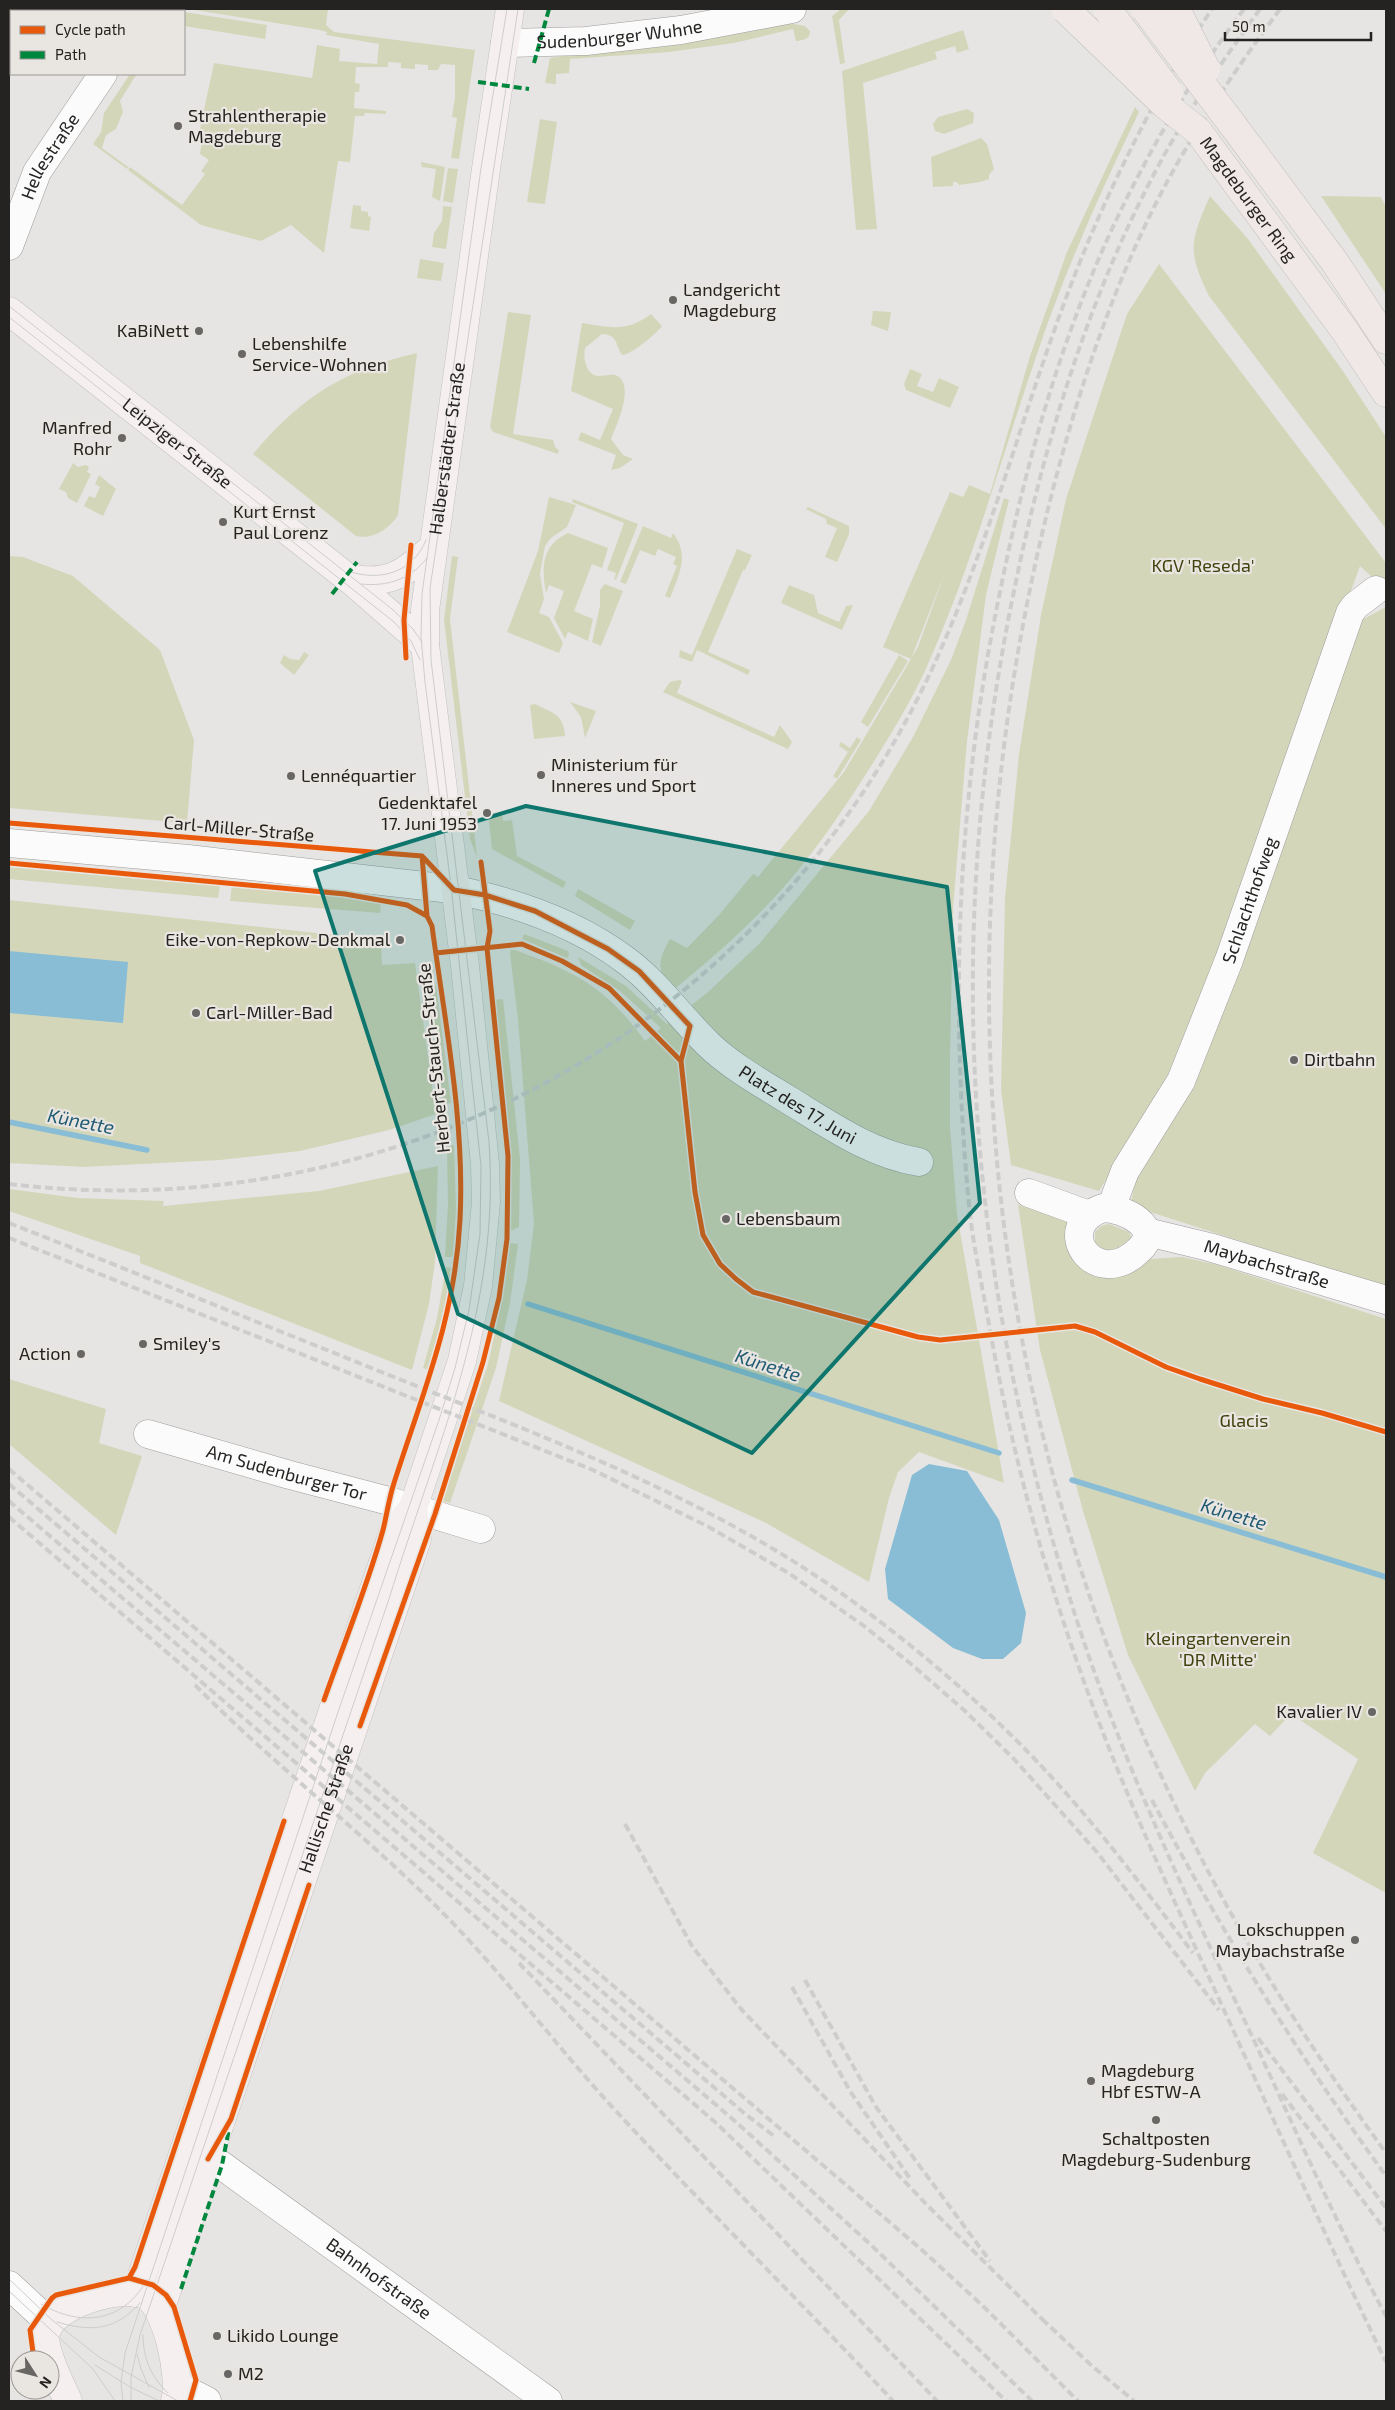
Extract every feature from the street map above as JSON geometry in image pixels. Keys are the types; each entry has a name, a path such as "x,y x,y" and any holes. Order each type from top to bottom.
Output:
{"highway":[{"path":"1065,9 1164,104 1198,131"},
{"name":"Magdeburger Ring","path":"1107,9 1302,273 1386,393"},
{"name":"Magdeburger Ring","path":"1145,9 1334,260 1386,340"},
{"path":"1176,9 1232,124"}],"main road":[{"name":"Halberstädter Straße","path":"454,890 424,645 425,600 510,9"},
{"name":"Leipziger Straße","path":"9,311 346,577 424,645"},
{"path":"346,577 380,581 393,578 414,566 432,548"},
{"path":"419,1510 469,1334 478,1286 485,1215 485,1164 463,955 454,890"},
{"name":"Hallische Straße","path":"160,2312 208,2159 417,1539 419,1510"},
{"name":"Hallische Straße","path":"136,2293 394,1530 419,1510"},
{"path":"68,2401 46,2342 46,2330 50,2323 58,2314 74,2305 103,2296 136,2293 152,2299 160,2312 176,2366 177,2394"}],"street":[{"name":"Sudenburger Wuhne","path":"505,43 586,41 681,30 792,9"},
{"name":"Hellestraße","path":"9,246 38,172 103,75"},
{"name":"Schlachthofweg","path":"1100,1212 1176,1092 1229,960 1350,613 1376,590"},
{"name":"Carl-Miller-Straße","path":"9,843 222,863 454,890"},
{"name":"Platz des 17. Juni","path":"454,890 485,895 535,911 590,938 639,970 711,1047 750,1076 857,1140 889,1155 919,1162"},
{"path":"1029,1193 1100,1212 1135,1217 1144,1224 1147,1232 1145,1244 1139,1251 1118,1263 1108,1265 1098,1263 1083,1252 1079,1242 1082,1223 1100,1212"},
{"name":"Maybachstraße","path":"1147,1232 1209,1247 1386,1300"},
{"name":"Am Sudenburger Tor","path":"148,1434 481,1529"},
{"name":"Bahnhofstraße","path":"208,2159 217,2162 548,2401"},
{"path":"9,2285 50,2323"},
{"path":"177,2394 207,2401"}],"highlighted area":[{"path":"526,806 947,887 980,1203 752,1453 458,1314 315,871"}],"green space":[{"path":"188,9 328,9 326,25 334,32 475,50 459,159 451,158 457,118 452,117 455,97 455,65 441,64 438,70 428,70 428,65 415,64 415,69 401,68 401,63 388,62 388,67 356,67 355,83 360,84 359,92 355,92 354,108 386,111 386,114 365,113 364,116 355,116 350,162 338,161 324,253 291,225 261,241 201,225 128,170 130,167 182,205 205,174 201,171 209,160 200,154 203,133 200,129 214,63 312,78 317,45 340,49 339,61 377,64 379,44 326,35 327,32 320,30"},
{"path":"841,9 849,9 839,20 845,63 840,64 832,16"},
{"path":"185,12 267,25 265,39 185,26"},
{"path":"783,22 805,26 810,31 809,36 806,39 796,41 793,29 734,43 669,52 570,59 569,73 556,74 556,84 545,83 550,58"},
{"path":"963,30 969,49 957,53 955,46 935,52 937,59 863,83 877,229 856,230 842,71"},
{"path":"129,75 136,75 120,101 123,112 116,129 106,135 102,148 128,167 127,169 93,144 101,132 104,113"},
{"path":"1135,107 1139,112 1096,204 1070,266 1046,328 960,584 931,657 913,695 857,787 825,835 802,865 777,895 748,924 719,952 672,991 661,972 661,960 670,939 687,948 719,915 753,874 758,877 844,772 911,659 883,647 950,492 963,497 969,485 990,494 1030,356 1067,252","holes":["945,572 918,647 911,658"]},
{"path":"967,109 974,113 973,123 944,134 935,131 933,124 938,117"},
{"path":"540,119 557,122 545,204 527,202"},
{"path":"981,138 987,144 994,169 989,175 989,179 959,185 957,182 953,182 953,186 933,187 931,157"},
{"path":"421,162 445,167 440,201 432,197 436,169 422,167"},
{"path":"448,168 458,169 453,203 443,201"},
{"path":"1210,196 1248,239 1345,374 1386,437 1386,529 1209,296 1197,268 1194,246 1198,224"},
{"path":"1321,196 1381,197 1386,207 1386,294"},
{"path":"353,205 361,206 361,211 368,212 368,216 371,217 369,231 350,228"},
{"path":"443,206 452,207 446,249 432,247 434,233 442,221"},
{"path":"420,259 444,263 441,281 417,278"},
{"name":"KGV 'Reseda'","path":"1159,264 1386,563 1386,590 1360,566 1195,1020 1164,1088 1099,1191 1011,1165 1001,1090 1005,898 1019,754 1041,615 1066,499 1127,314"},
{"path":"873,311 891,312 888,331 871,325"},
{"path":"508,312 531,315 513,434 553,440 555,447 559,450 558,454 493,432 490,427"},
{"path":"651,314 662,326 649,339 631,352 622,355 614,338 602,334 585,348 586,366 591,373 599,376 615,375 621,379 624,386 623,405 611,439 623,455 633,459 620,468 611,470 616,455 578,440 581,432 600,440 613,409 571,391 582,323 610,327 626,326 634,324"},
{"path":"417,353 398,515 390,525 374,535 356,536 253,454 289,416 326,388 367,368"},
{"path":"910,369 922,374 917,386 933,392 939,378 959,387 950,408 906,390 904,384"},
{"path":"73,463 78,467 86,465 89,467 87,472 91,474 77,503 68,498 66,492 59,489"},
{"path":"99,475 116,489 103,516 84,506 89,496 95,498 100,487 95,484"},
{"path":"549,497 576,505 567,527 551,538 545,546 540,574 544,599 539,613 549,617 563,643 559,653 507,632 538,551"},
{"path":"1004,498 1009,500 986,595 967,741 953,908 950,1127 957,1214 1004,1483 919,1452 898,1472 889,1498 869,1582 766,1523 499,1401 527,1280 534,1224 518,1019 510,954 511,950 515,950 573,974 603,994 617,1007 645,1041 661,1028 620,991 581,965 578,957 626,986 667,1024 707,993 760,943 869,811 913,737 951,660 966,620"},
{"path":"573,499 638,524 616,580 614,579 616,573 607,570 624,523 572,502"},
{"path":"808,507 849,526 849,534 837,562 825,557 837,528 827,524 826,519 806,509"},
{"path":"643,526 671,538 673,533 681,549 681,565 670,598 665,596 677,566 673,564 676,557 658,549 655,556 640,550 626,584 620,582"},
{"path":"568,533 608,548 602,568 592,564 574,611 593,619 588,641 568,632 565,639 554,618 564,591 549,585 546,593 545,558 553,544"},
{"path":"737,549 752,555 745,570 743,570 708,652 750,670 748,675 697,650 692,662 679,657 680,650 692,655"},
{"path":"9,556 23,557 73,576 160,650 194,740 187,823 9,808"},
{"path":"452,556 458,557 450,619 477,857 470,839 444,620"},
{"path":"605,584 623,591 601,646 592,642 600,606 600,590"},
{"path":"789,585 814,595 818,613 839,622 846,606 853,605 842,630 781,603"},
{"path":"1386,607 1386,1288 1144,1210 1131,1203 1137,1173 1168,1122 1185,1101 1245,951 1360,621"},
{"path":"304,652 309,655 294,675 280,663 284,655 290,659 299,660"},
{"path":"899,655 908,661 868,727 861,722"},
{"path":"682,681 677,693 774,737 780,725 792,742 788,749 663,692 670,682"},
{"path":"570,702 596,711 585,738 581,717"},
{"path":"535,704 560,718 565,736 534,739 530,705"},
{"path":"857,737 861,740 837,779 833,776 848,752 839,746 841,742 850,748"},
{"path":"502,812 503,821 512,820 517,856 566,882 563,888 492,849 488,813"},
{"path":"9,867 220,886 218,898 9,879"},
{"path":"232,885 381,902 380,913 230,901"},
{"path":"578,889 635,921 630,930 575,896"},
{"name":"Carl-Miller-Bad","path":"9,900 381,940 382,965 415,963 436,1114 389,1130 300,1151 220,1160 84,1167 9,1163"},
{"path":"524,934 568,951 569,955 567,958 522,939"},
{"path":"436,985 451,1103 443,1104 430,986"},
{"path":"503,999 520,1159 519,1227 508,1232 510,1157 495,1000"},
{"path":"454,1145 456,1208 453,1257 445,1257 448,1205 447,1147"},
{"path":"438,1166 435,1262 429,1304 412,1370 140,1263 140,1256 9,1211 9,1189 78,1198 164,1201 163,1206 319,1191"},
{"name":"Glacis","path":"1018,1205 1068,1219 1072,1227 1075,1262 1087,1271 1106,1275 1150,1259 1182,1257 1218,1265 1386,1319 1386,1893 1313,1853 1358,1759 1291,1714 1270,1736 1255,1724 1205,1773 1195,1791 1128,1655 1083,1511 1040,1350"},
{"path":"1109,1224 1129,1232 1131,1237 1129,1242 1111,1250 1099,1247 1095,1243 1095,1232 1101,1226"},
{"path":"509,1243 518,1244 510,1303 496,1368 450,1503 442,1501 488,1364 502,1300"},
{"path":"446,1267 451,1268 448,1295 429,1370 423,1368 437,1318"},
{"path":"9,1379 106,1409 99,1443 142,1456 116,1535 9,1444"}],"water":[{"path":"9,951 128,962 123,1023 9,1013"},
{"path":"929,1464 967,1471 999,1520 1026,1613 1021,1643 1003,1659 982,1659 953,1648 888,1599 885,1569 912,1475"}],"waterway":[{"name":"Künette","path":"9,1122 147,1150"},
{"name":"Künette","path":"528,1304 999,1453"},
{"name":"Künette","path":"1072,1480 1386,1577"}],"tram line":[{"path":"123,2401 121,2382 125,2353 337,1715 439,1420 455,1368 469,1310 480,1234 481,1166 451,886 425,682 421,637 422,594 481,168 507,9"},
{"path":"131,2401 131,2377 140,2335 444,1431 475,1319 485,1262 490,1203 489,1142 431,660 430,588 518,9"},
{"path":"9,306 392,609 413,629 422,642"},
{"path":"9,317 394,622 411,641 420,660"},
{"path":"348,571 371,575 383,575 394,572 413,560 426,540"},
{"path":"361,584 371,585 398,580 414,571 427,558"},
{"path":"9,2279 52,2320 99,2357 178,2401"},
{"path":"41,2304 69,2316 98,2317 124,2307 135,2297 145,2283"},
{"path":"9,2291 93,2369 115,2401"},
{"path":"57,2322 81,2327 102,2327 121,2319 140,2303"},
{"path":"143,2335 149,2367 168,2393"},
{"path":"137,2354 149,2387"},
{"path":"95,2365 130,2387 159,2401"}],"railway":[{"path":"9,1184 157,1190 300,1172 437,1132 565,1072 681,992 784,894 871,780 941,649 976,561 1069,290 1098,218 1151,109 1212,9"},
{"path":"1244,9 1203,66 1178,106 1154,146 1118,217 1074,321 1039,428 1025,482 1000,592 986,669 974,747 966,824 961,902 959,981 963,1137 974,1240 995,1359 1015,1451 1052,1587 1082,1676 1116,1767 1154,1856 1309,2198 1386,2362"},
{"path":"1260,9 1178,131 1130,223 1087,325 1053,430 1039,484 1014,591 991,723 978,853 973,982 977,1110 989,1238 1010,1365 1040,1493 1077,1621 1094,1672 1133,1772 1175,1871 1330,2205 1386,2316"},
{"path":"1280,9 1206,115 1167,182 1141,233 1097,343 1061,459 1046,517 1022,630 999,790 989,950 993,1109 1010,1266 1040,1422 1083,1575 1139,1725 1208,1871 1228,1908 1270,1980 1315,2050 1386,2153"},
{"path":"9,1223 570,1448 682,1499 789,1559 841,1593 889,1629 936,1667 1004,1728 1070,1798 1133,1874 1193,1953"},
{"path":"9,1238 593,1470 707,1526 790,1574 864,1626 911,1664 964,1710 1014,1759 1096,1851 1219,2010"},
{"path":"9,1469 922,2250 984,2307 1078,2401"},
{"path":"9,1484 744,2113 774,2136"},
{"path":"9,1501 736,2122 870,2244 1032,2401"},
{"path":"9,1517 715,2122 1006,2401"},
{"path":"195,1685 440,1910 507,1984 615,2110 893,2401"},
{"path":"1152,1800 1205,1897 1262,1992 1322,2085 1386,2176"},
{"path":"625,1824 692,1946 741,2009 927,2205 1047,2324"},
{"path":"519,1963 937,2401"},
{"path":"805,1980 876,2107 990,2261"},
{"path":"792,1987 850,2091 911,2180"},
{"path":"1258,2038 1386,2208"},
{"path":"1282,2094 1386,2231"},
{"path":"1042,2319 1092,2366 1134,2401"}],"marked path":[{"path":"534,63 549,9"},
{"path":"478,82 529,89"},
{"path":"332,594 357,562"},
{"path":"181,2289 222,2165 229,2129"}],"cycle path":[{"path":"406,658 404,620 411,545"},
{"path":"9,823 422,856 454,890 485,895 535,911 608,949 639,971 690,1026 681,1061 695,1192 703,1235 720,1264 753,1292 918,1337 940,1340 1075,1326 1095,1332 1166,1367 1200,1379 1263,1399 1322,1413 1386,1432"},
{"name":"Herbert-Stauch-Straße","path":"324,1700 370,1573 383,1530 392,1489 436,1354 452,1290 457,1256 461,1183 457,1109 432,926 427,916 422,856"},
{"path":"360,1726 435,1514 483,1362 499,1298 507,1239 508,1156 487,948 490,931 481,862"},
{"path":"9,863 345,894 407,905 427,916"},
{"name":"Herbert-Stauch-Straße","path":"436,953 522,944 562,961 609,988 681,1061"},
{"path":"129,2278 135,2267 284,1821"},
{"path":"208,2159 231,2119 309,1885"},
{"path":"33,2350 30,2330 56,2295 129,2278 153,2285 166,2295 174,2307 196,2380 190,2401"}],"place":[{"name":"Strahlentherapie Magdeburg","path":"178,126"},
{"name":"Landgericht Magdeburg","path":"673,300"},
{"name":"KaBiNett","path":"199,331"},
{"name":"Lebenshilfe Service-Wohnen","path":"242,354"},
{"name":"Manfred Rohr","path":"122,438"},
{"name":"Kurt Ernst Paul Lorenz","path":"223,522"},
{"name":"Ministerium für Inneres und Sport","path":"541,775"},
{"name":"Lennéquartier","path":"291,776"},
{"name":"Gedenktafel 17. Juni 1953","path":"487,813"},
{"name":"Eike-von-Repkow-Denkmal","path":"400,940"},
{"name":"Carl-Miller-Bad","path":"196,1013"},
{"name":"Dirtbahn","path":"1294,1060"},
{"name":"Lebensbaum","path":"726,1219"},
{"name":"Smiley's","path":"143,1344"},
{"name":"Action","path":"81,1354"},
{"name":"Kavalier IV","path":"1372,1712"},
{"name":"Lokschuppen Maybachstraße","path":"1355,1940"},
{"name":"Magdeburg Hbf ESTW-A","path":"1091,2081"},
{"name":"Schaltposten Magdeburg-Sudenburg","path":"1156,2120"},
{"name":"Likido Lounge","path":"217,2336"},
{"name":"M2","path":"228,2374"}],"park label":[{"name":"Kleingartenverein 'DR Mitte'","path":"1218,1649"}]}
